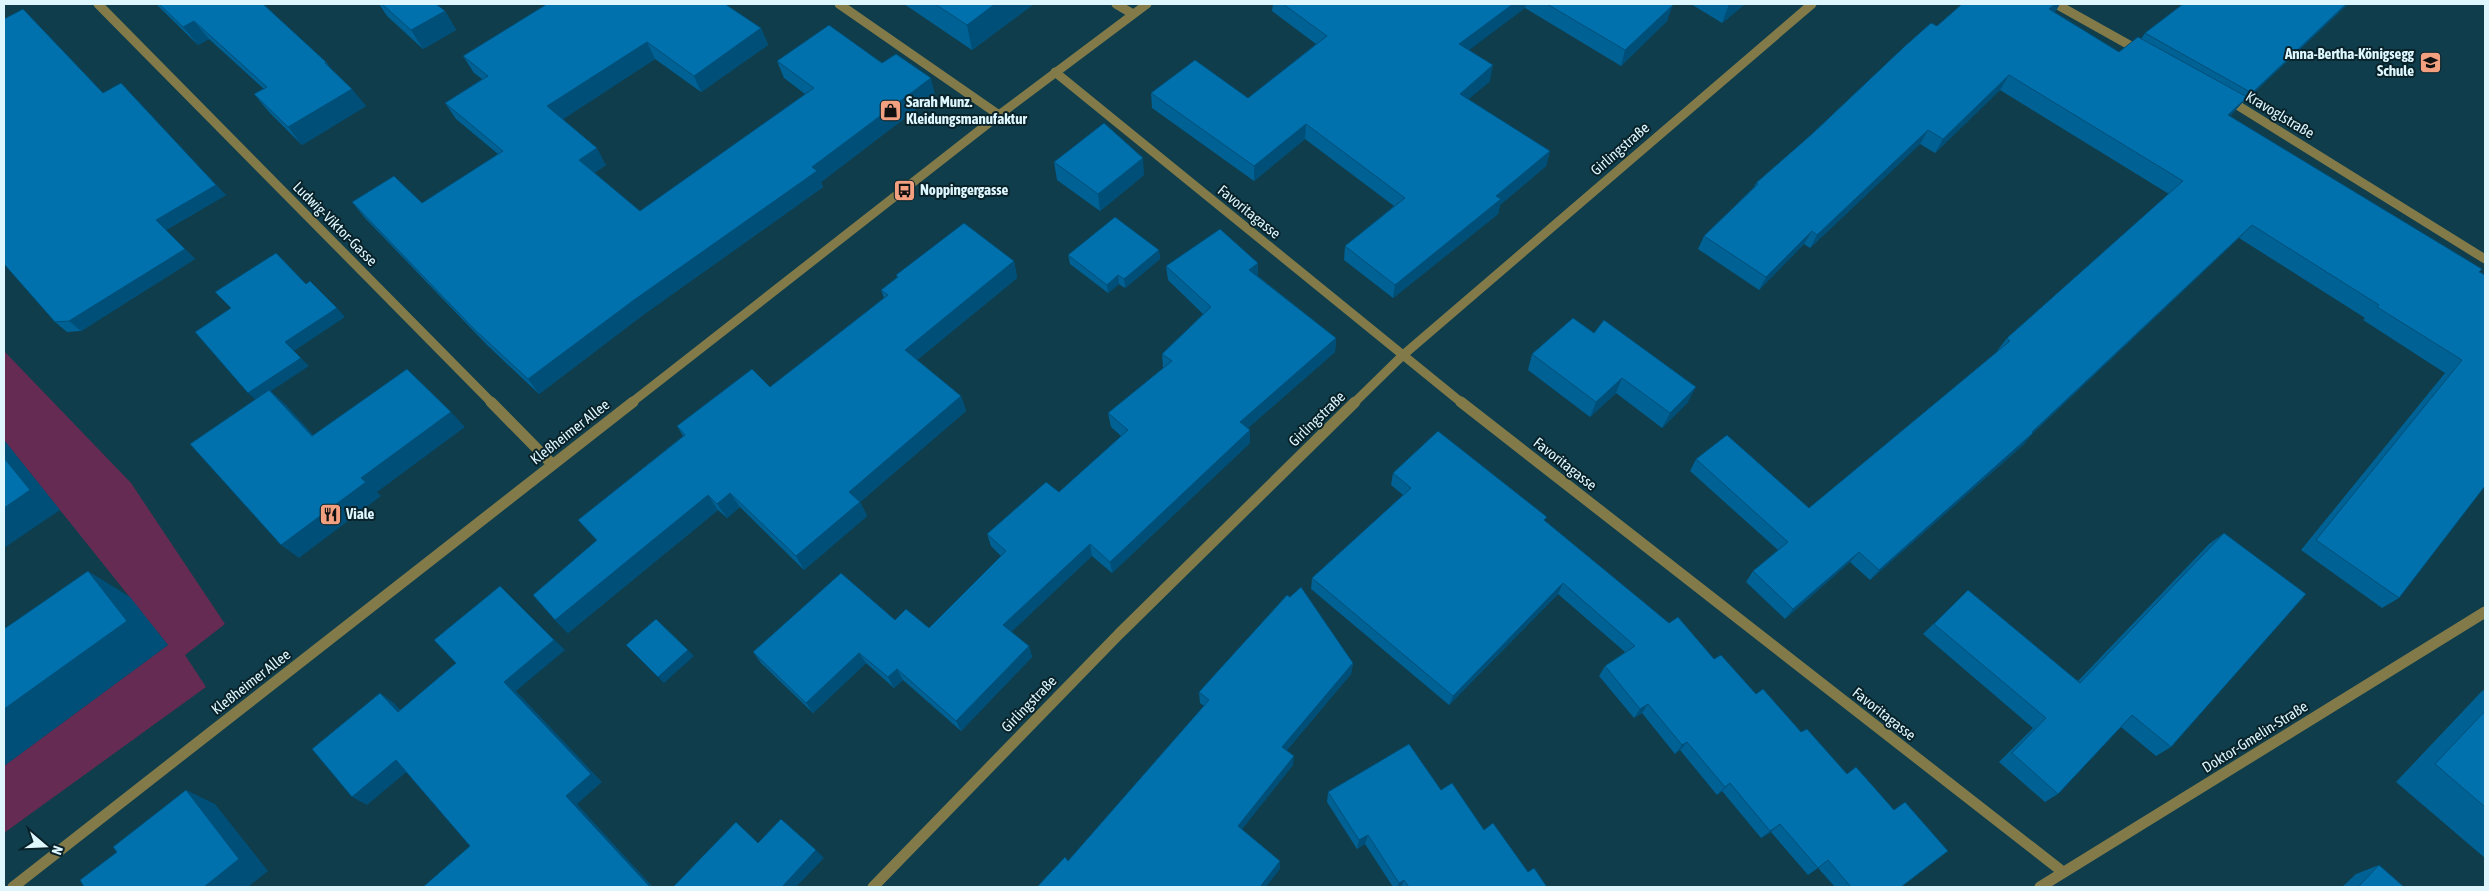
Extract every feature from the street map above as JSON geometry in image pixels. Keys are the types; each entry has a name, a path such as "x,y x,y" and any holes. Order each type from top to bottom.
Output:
{"street":[{"name":"Ludwig-Viktor-Gasse","path":"98,4 552,464"},
{"path":"839,4 999,115"},
{"path":"1116,4 1133,14"},
{"name":"Kleßheimer Allee","path":"13,887 999,115 1147,4"},
{"name":"Girlingstraße","path":"873,887 1118,634 1402,356 1812,4"},
{"path":"2056,4 2148,55"},
{"name":"Favoritagasse","path":"1055,72 1402,356 2063,872"},
{"name":"Kravoglstraße","path":"2224,98 2274,126 2485,258"},
{"name":"Doktor-Gmelin-Straße","path":"2040,887 2485,612"}],"shaded area":[{"path":"4,351 131,483 225,624 185,655 206,687 4,833 4,766 168,645 4,440"}],"building":[{"path":"159,4 263,4 326,62 352,89 288,127 254,94 267,87 194,21 183,27"},
{"path":"382,4 436,4 445,11 411,30"},
{"path":"547,4 725,4 761,28 694,76 647,42 547,106 597,148 579,160 640,211 814,88 777,61 829,25 882,63 896,54 931,78 812,167 817,171 634,300 528,379 474,329 352,202 394,176 422,203 503,151 445,103 488,76 463,56"},
{"path":"935,4 995,4 967,25"},
{"path":"1283,4 1513,4 1459,44 1493,65 1460,94 1550,151 1496,196 1501,199 1395,285 1345,246 1405,198 1306,124 1254,166 1151,93 1195,60 1248,98 1327,36"},
{"path":"1547,4 1670,4 1673,5 1625,50"},
{"path":"1962,4 2055,4 2049,9 2119,52 2138,37 2247,97 2228,115 2482,269 2479,272 2485,275 2485,486 2399,598 2316,540 2462,360 2252,225 2033,433 1879,570 1859,552 1793,609 1753,571 1788,542 1696,459 1727,435 1809,508 2010,341 2007,338 2183,181 2009,75 1943,139 1928,130 1817,235 1812,231 1766,277 1704,236 1758,184 1756,183 1812,134 1904,47 1931,23 1937,26"},
{"path":"2183,4 2346,4 2252,93 2145,33"},
{"path":"23,9 103,93 121,83 216,185 156,220 185,249 69,321 55,322 4,264 4,19"},
{"path":"1104,123 1143,158 1098,194 1054,162"},
{"path":"1115,217 1159,250 1124,279 1118,275 1107,285 1068,255"},
{"path":"964,223 1014,261 905,350 961,396 849,492 860,502 796,556 730,493 717,504 708,495 555,620 533,595 597,540 578,520 685,435 677,426 752,369 770,387 888,295 881,290 898,277 896,275"},
{"path":"1220,229 1258,263 1249,270 1336,338 1240,422 1250,430 1110,562 1090,544 1003,625 1029,646 956,721 897,669 888,677 859,653 806,703 753,652 841,573 895,620 906,609 929,628 1006,551 987,534 1046,482 1059,492 1128,430 1108,413 1172,361 1162,354 1211,307 1166,266"},
{"path":"276,253 306,284 310,281 337,308 285,342 301,358 248,393 195,332 231,308 215,292"},
{"path":"1573,318 1594,333 1604,320 1696,387 1670,413 1622,378 1596,402 1532,354"},
{"path":"407,369 451,412 361,478 366,482 281,545 190,444 269,390 312,436"},
{"path":"1438,431 1547,517 1544,520 1669,623 1678,617 1714,659 1721,655 1756,694 1763,689 1801,732 1807,729 1847,774 1856,767 1894,810 1905,802 1948,851 1901,887 1851,887 1828,860 1818,868 1780,824 1770,831 1730,783 1725,787 1687,742 1682,745 1648,704 1640,709 1605,666 1635,646 1563,583 1453,696 1312,578 1411,488 1393,473"},
{"path":"4,458 30,490 4,508"},
{"path":"2224,533 2306,594 2171,747 2132,715 2058,794 2012,753 2046,718 1934,624 1968,590 2080,683"},
{"path":"88,571 127,621 4,709 4,629"},
{"path":"500,586 554,640 504,682 591,774 566,796 650,887 423,887 470,846 396,760 352,797 312,749 380,693 398,712 456,663 434,640"},
{"path":"1301,587 1353,663 1282,747 1294,756 1238,826 1280,861 1260,887 1037,887 1065,857 1068,861 1209,700 1199,692 1287,595 1290,597"},
{"path":"656,619 688,650 658,677 626,645"},
{"path":"2485,711 2485,807 2435,764"},
{"path":"1409,744 1441,790 1452,783 1484,830 1493,823 1528,872 1534,868 1547,887 1409,887 1404,880 1399,883 1368,835 1359,840 1328,792"},
{"path":"186,790 239,859 204,887 84,887 80,880 117,852 113,847"},
{"path":"781,819 816,850 782,887 673,887 736,822 758,843"},
{"path":"2379,865 2404,887 2358,887"}],"place":[{"name":"Anna-Bertha-Königsegg Schule","path":"2430,63"},
{"name":"Sarah Munz. Kleidungsmanufaktur","path":"890,111"},
{"name":"Noppingergasse","path":"904,190"},
{"name":"Viale","path":"330,514"}]}
